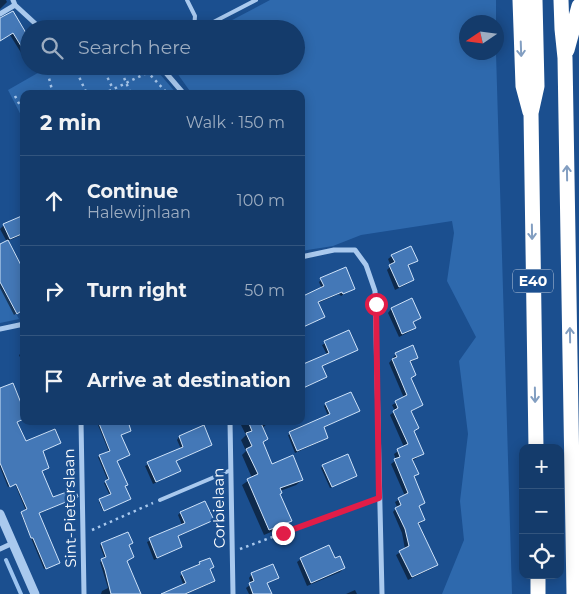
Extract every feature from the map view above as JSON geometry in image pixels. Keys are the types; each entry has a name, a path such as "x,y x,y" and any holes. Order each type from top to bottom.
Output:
{"highway":[{"path":"520,0 522,86 530,113"},
{"name":"E40","path":"535,0 537,86 530,113 536,444"},
{"name":"E40","path":"561,0 565,58 574,594"},
{"path":"565,58 579,6"},
{"path":"538,579 538,594"}],"street":[{"path":"0,14 14,3 32,20"},
{"path":"168,75 181,90"},
{"path":"305,256 334,250 354,250 366,265 375,291 382,594"},
{"path":"0,329 20,325"},
{"name":"Sint-Pieterslaan","path":"81,425 84,594"},
{"name":"Corbielaan","path":"230,425 233,594"},
{"path":"0,514 6,547 35,594"}],"lane":[{"path":"188,0 195,16 195,20"},
{"path":"217,20 256,0"},
{"path":"160,500 230,470"}],"path":[{"path":"48,75 52,90"},
{"path":"78,75 85,90"},
{"path":"106,75 113,89 143,75"},
{"path":"123,75 130,90"},
{"path":"152,75 165,90"},
{"path":"15,96 20,105"},
{"path":"250,545 379,498"},
{"path":"84,533 160,500"}],"shaded area":[{"path":"270,0 496,0 496,15 459,15 459,60 496,60 512,594 442,594 464,540 460,501 468,434 459,361 476,337 447,281 454,233 452,221 361,235 333,246 305,250 305,90 189,90 178,75 305,75 305,20 232,20"},
{"path":"34,75 161,75 174,90 20,90 20,113 8,90"},
{"path":"0,285 19,319 0,323"}],"building":[{"path":"13,11 20,23 20,44 13,33 0,41 0,18"},
{"path":"20,217 20,235 10,239 3,224"},
{"path":"8,240 20,263 20,312 17,314 0,282 0,244"},
{"path":"411,246 418,261 408,265 414,280 399,287 389,265 395,262 391,255"},
{"path":"346,267 355,289 318,302 325,317 305,326 305,295 324,286 320,278"},
{"path":"412,298 421,318 413,322 416,328 402,334 391,308"},
{"path":"349,330 358,350 322,366 327,377 305,387 305,363 329,353 324,341"},
{"path":"413,345 418,358 410,361 416,375 411,378 423,405 411,411 419,428 414,431 424,454 412,459 419,474 414,476 425,503 419,506 425,520 418,523 438,565 412,577 399,551 409,546 405,529 395,508 401,505 398,498 408,493 394,459 400,457 397,449 408,444 393,411 398,408 395,401 407,395 392,359 397,357 395,353"},
{"path":"13,383 20,400 20,421 17,422 26,441 55,429 61,443 43,451 49,468 42,471 53,497 75,489 78,497 39,513 60,563 46,569 21,512 27,509 16,484 10,487 0,463 0,388"},
{"path":"351,392 360,411 324,427 328,438 297,451 289,432 330,414 325,403"},
{"path":"100,425 129,425 131,431 121,435 130,455 117,461 128,485 125,486 131,499 104,511 99,499 111,494 105,481 109,479 99,455 110,451"},
{"path":"204,425 212,445 176,461 181,471 156,482 147,462 183,447 179,436"},
{"path":"250,425 262,425 268,439 263,442 272,464 293,455 303,480 280,488 282,493 280,494 292,521 269,530 247,479 258,474 246,449 252,446 246,433 252,431"},
{"path":"348,454 357,476 332,487 322,465"},
{"path":"205,501 214,520 178,536 182,547 157,558 149,538 185,523 180,512"},
{"path":"128,532 133,543 129,545 134,557 127,561 141,594 111,594 101,559 106,557 101,543"},
{"path":"329,545 335,558 340,556 345,568 311,583 300,558"},
{"path":"210,558 214,567 210,569 215,581 185,594 161,594 186,583 181,572"},
{"path":"273,564 279,578 267,583 272,594 253,594 249,583 254,581 251,573"}],"waterway":[{"path":"6,560 21,594"}],"route":[{"path":"283,533 379,498 376,304"}]}
